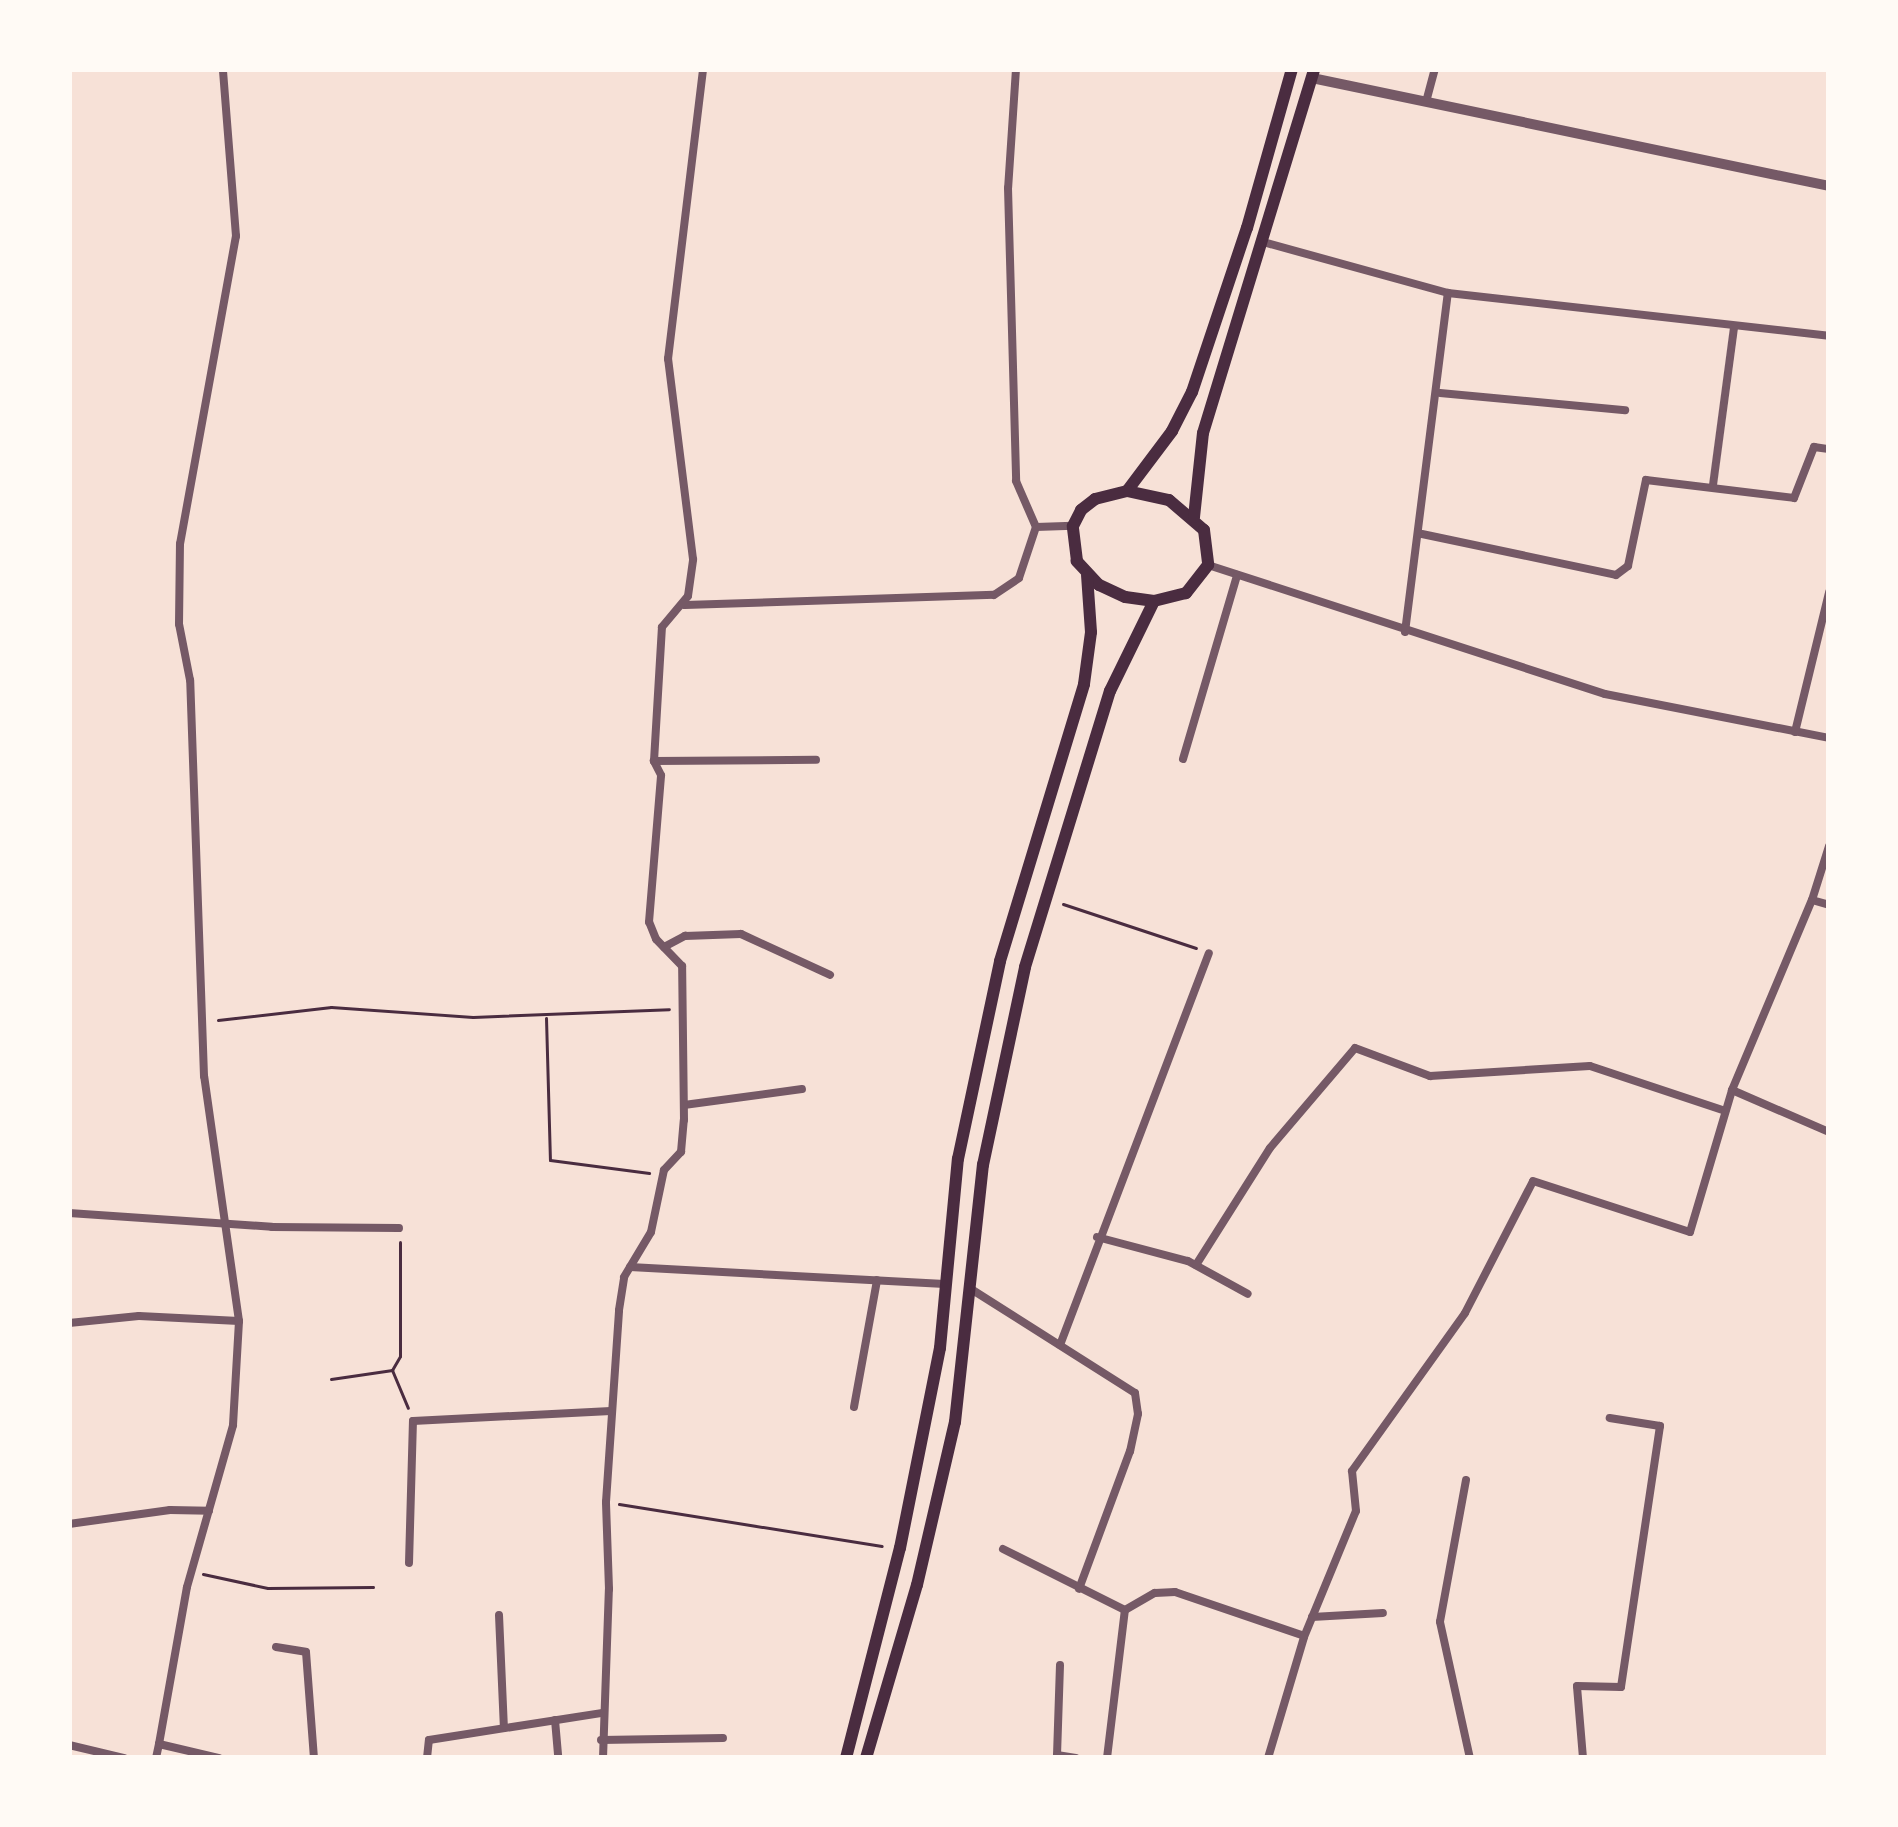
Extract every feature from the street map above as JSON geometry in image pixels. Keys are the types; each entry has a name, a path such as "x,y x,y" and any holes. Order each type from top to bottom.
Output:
{"main road":[{"path":"1127,491 1172,430 1192,392 1292,69"},
{"path":"1194,517 1203,434 1313,74"},
{"path":"1267,160 1286,166"},
{"path":"846,1758 900,1548 940,1348 958,1159 1000,961 1084,684 1091,632 1087,575 1072,544 1073,526 1095,499 1127,491 1156,494 1194,517 1210,548 1208,565 1186,593 1154,601 1125,597 1087,575"},
{"path":"866,1758 917,1585 955,1422 983,1165 1044,898 1110,691 1154,601"},
{"path":"940,1348 964,1352"}],"street":[{"path":"156,1758 191,1571 233,1425 239,1321 227,1222 211,1148 190,680 178,624 180,544 236,236 224,69"},
{"path":"603,1758 608,1655 605,1502 619,1310 630,1268 651,1232 663,1175 681,1152 684,1105 682,967 649,922 661,775 655,761 662,627 683,605 692,559 668,359 703,69"},
{"path":"683,605 994,595 1019,578 1036,527 1016,481 1008,188 1016,69"},
{"path":"1426,102 1435,69"},
{"path":"1313,74 1829,186"},
{"path":"1263,242 1448,293 1829,336"},
{"path":"1405,632 1440,393 1448,293"},
{"path":"1713,485 1734,327"},
{"path":"1440,393 1625,410"},
{"path":"1421,534 1616,575 1628,566 1646,480 1794,498 1814,447 1829,449"},
{"path":"1036,527 1073,526"},
{"path":"1208,565 1405,632 1639,701 1829,738"},
{"path":"1183,759 1237,575"},
{"path":"1796,732 1829,592"},
{"path":"655,761 816,760"},
{"path":"1268,1758 1304,1636 1356,1510 1352,1471 1465,1313 1533,1181 1690,1232 1732,1090 1812,900 1829,846"},
{"path":"1812,900 1829,905"},
{"path":"664,947 685,936 741,934 830,975"},
{"path":"1060,1345 1209,953"},
{"path":"1196,1265 1270,1148 1355,1048 1430,1076 1590,1066 1725,1111"},
{"path":"684,1105 802,1089"},
{"path":"1732,1090 1829,1132"},
{"path":"69,1213 399,1228"},
{"path":"1097,1238 1196,1265 1248,1294"},
{"path":"630,1268 945,1283"},
{"path":"854,1407 877,1280"},
{"path":"970,1288 1135,1393 1138,1414 1079,1589"},
{"path":"69,1323 140,1316 239,1321"},
{"path":"410,1563 413,1421 611,1411"},
{"path":"1583,1758 1577,1686 1621,1688 1660,1426 1610,1418"},
{"path":"1466,1480 1441,1622 1470,1758"},
{"path":"69,1524 170,1510 208,1510"},
{"path":"1003,1549 1125,1610"},
{"path":"1125,1610 1155,1593 1175,1592 1304,1636"},
{"path":"1107,1758 1125,1610"},
{"path":"1312,1617 1383,1613"},
{"path":"499,1615 504,1728"},
{"path":"277,1647 306,1652 314,1758"},
{"path":"1060,1665 1057,1755 1076,1758"},
{"path":"427,1758 429,1741 602,1713"},
{"path":"555,1720 558,1758"},
{"path":"602,1741 723,1738"},
{"path":"159,1744 219,1758"},
{"path":"69,1745 124,1758"}],"path":[{"path":"1044,898 1209,953"},
{"path":"204,1022 331,1007 473,1017 683,1010"},
{"path":"546,1016 550,1160 663,1175"},
{"path":"392,1370 400,1356 399,1228"},
{"path":"332,1379 392,1370"},
{"path":"392,1370 413,1421"},
{"path":"605,1502 900,1548"},
{"path":"191,1571 268,1588 374,1586"}]}
